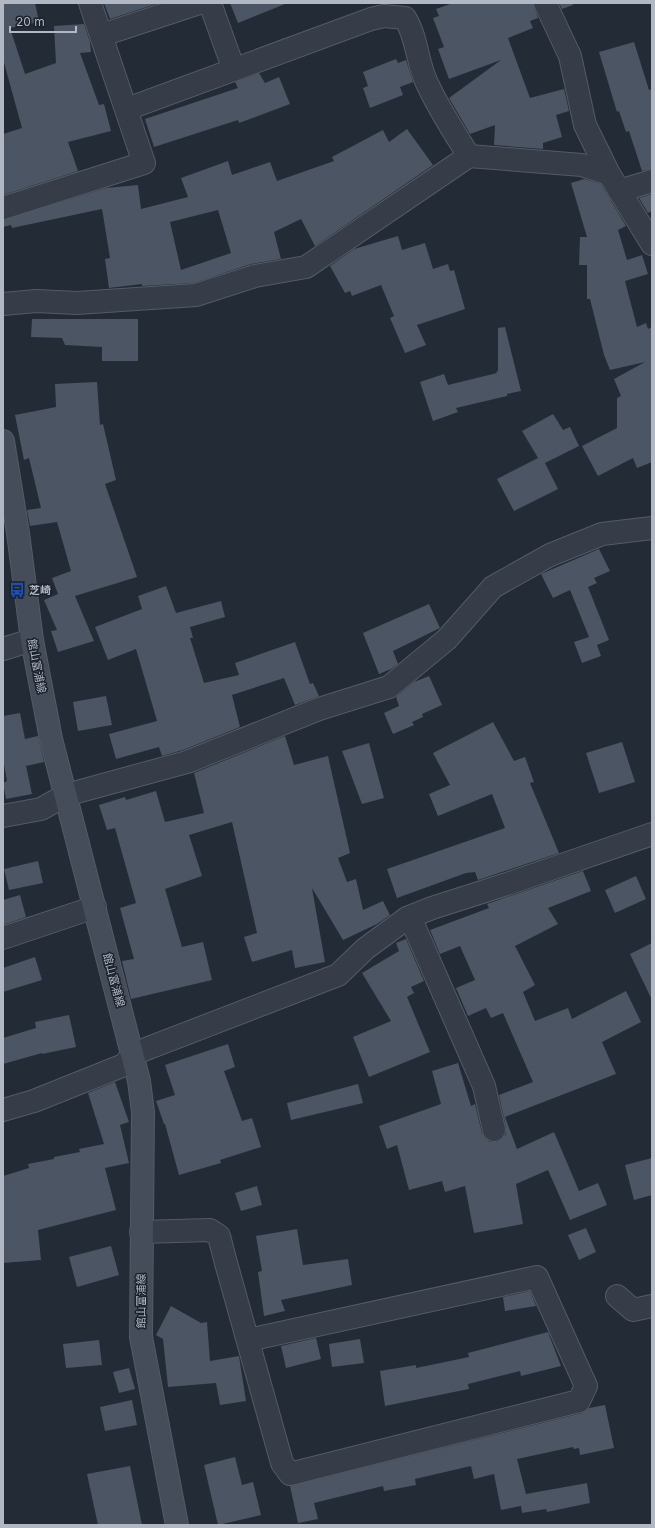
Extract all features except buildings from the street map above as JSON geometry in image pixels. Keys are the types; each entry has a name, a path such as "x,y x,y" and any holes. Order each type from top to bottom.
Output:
{"main road":[{"name":"館山富浦線","path":"3,441 18,533 32,640 51,739 133,1054 143,1112 141,1337 177,1525"}],"street":[{"path":"3,208 144,163 90,3"},
{"path":"102,35 199,3"},
{"path":"210,3 234,70"},
{"path":"545,3 570,56 585,125 614,182 652,244"},
{"path":"127,109 234,70 368,11 384,16 405,18 411,26 426,80 438,106 469,156"},
{"path":"3,304 36,301 77,303 196,295 254,276 306,267 469,156 582,165 614,182 652,181"},
{"path":"3,816 41,809 66,795 187,762 319,709 389,688 447,639 493,587 550,555 602,534 652,528"},
{"path":"3,649 32,640"},
{"path":"3,1110 34,1101 124,1065 133,1054 338,975 365,949 410,917 432,908 652,834"},
{"path":"3,938 95,907"},
{"path":"410,917 484,1086 494,1130"},
{"path":"141,1232 210,1230 219,1236 282,1463 290,1474 579,1400 586,1386 537,1276 248,1340"},
{"path":"617,1296 633,1310 652,1306"}],"place":[{"name":"芝崎","path":"17,590"}]}
